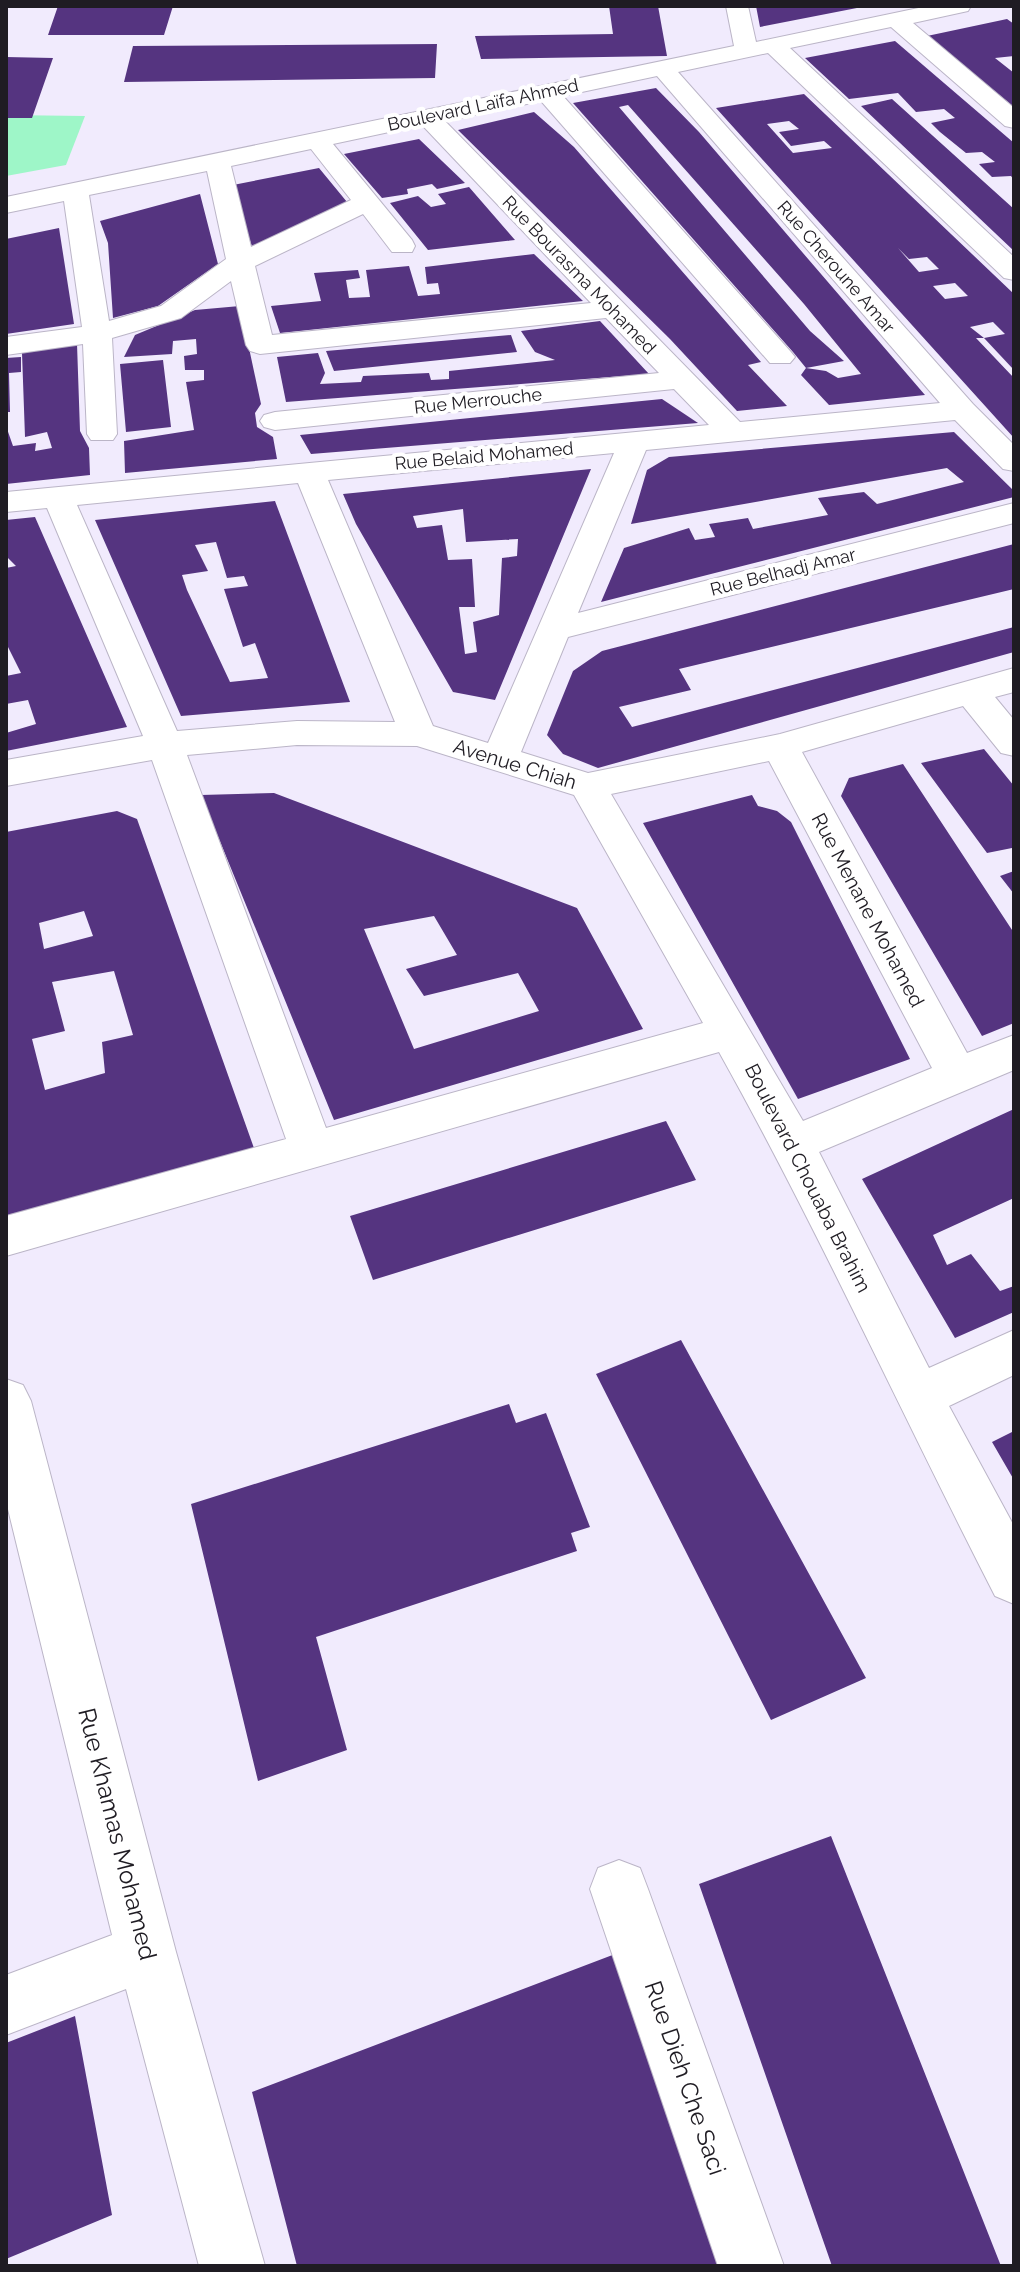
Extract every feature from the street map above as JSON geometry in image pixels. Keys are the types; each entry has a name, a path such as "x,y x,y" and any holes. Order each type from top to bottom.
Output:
{"street":[{"path":"737,6 746,50"},
{"name":"Boulevard Laïfa Ahmed","path":"6,205 960,6"},
{"path":"895,19 1014,121"},
{"path":"773,45 1014,272"},
{"name":"Rue Cheroune Amar","path":"662,68 962,410 1014,462"},
{"path":"546,92 780,357"},
{"name":"Rue Bourasma Mohamed","path":"428,117 732,432"},
{"path":"317,140 402,246"},
{"path":"217,161 260,345 611,309"},
{"path":"75,190 97,333 102,434"},
{"path":"6,346 97,333 171,312 239,263 367,202"},
{"name":"Rue Merrouche","path":"275,421 680,380"},
{"name":"Rue Belaid Mohamed","path":"6,502 962,410"},
{"path":"499,760 634,441"},
{"path":"309,472 418,734"},
{"path":"58,497 165,745 312,1149"},
{"name":"Rue Belhadj Amar","path":"553,630 1014,513"},
{"name":"Avenue Chiah","path":"6,773 165,745 297,733 418,734 588,786 780,746 1014,680"},
{"path":"972,693 1014,744"},
{"name":"Rue Menane Mohamed","path":"780,746 957,1075"},
{"name":"Boulevard Chouaba Brahim","path":"588,786 793,1144 918,1397 1014,1578"},
{"path":"6,1236 731,1032"},
{"path":"793,1144 1014,1052"},
{"path":"918,1397 1014,1352"},
{"name":"Rue Khamas Mohamed","path":"6,1401 146,1952 232,2266"},
{"name":"Rue Dieh Che Saci","path":"619,1889 751,2266"},
{"path":"6,2005 146,1952"}],"green space":[{"path":"6,115 85,116 66,165 6,176"}],"building":[{"path":"58,6 173,6 164,35 48,35"},
{"path":"609,6 658,6 667,56 481,59 475,36 613,34"},
{"path":"756,6 861,6 862,7 760,27"},
{"path":"1007,19 1014,24 1014,56 995,58 1014,73 1014,107 927,36"},
{"path":"895,41 1014,143 1014,180 1011,176 992,177 979,164 995,162 982,152 966,153 931,123 955,118 944,109 916,112 898,93 849,99 805,58"},
{"path":"437,44 435,78 124,82 133,46"},
{"path":"6,57 53,58 32,118 6,118"},
{"path":"656,88 699,132 925,395 829,405 801,375 806,368 793,352 573,103","holes":["628,105 804,304 861,374 838,378 826,371 806,368 844,361 810,331 619,107"]},
{"path":"804,94 1014,294 1014,370 984,338 976,338 1014,378 1014,438 716,108","holes":["789,121 799,129 779,132 791,146 824,141 832,148 793,153 767,124","898,248 909,259 927,257 939,269 919,272","955,283 968,296 945,299 933,286","993,322 1005,334 984,338 970,327"]},
{"path":"892,99 1014,209 1014,251 861,106"},
{"path":"534,112 574,147 761,362 748,365 787,406 737,411 670,339 458,130"},
{"path":"419,139 465,183 437,189 432,184 407,189 408,194 382,198 344,154"},
{"path":"319,168 347,202 252,247 233,185"},
{"path":"469,187 515,240 428,250 390,203 418,196 431,207 446,204 438,194"},
{"path":"200,194 218,264 158,306 113,318 108,243 100,221"},
{"path":"59,228 74,324 6,334 6,239"},
{"path":"534,254 583,301 280,333 271,306 321,301 314,273 358,270 360,278 346,280 349,298 370,297 366,270 409,266 418,296 440,294 438,283 427,284 425,267"},
{"path":"240,306 261,404 255,413 257,427 273,437 277,459 125,473 124,441 194,430 186,382 204,380 204,370 185,370 184,356 197,354 196,339 173,341 172,354 124,357 135,335 195,310"},
{"path":"600,321 649,374 286,402 277,357 318,353 325,373 320,384 361,382 363,376 429,373 431,380 449,379 449,371 555,360 535,352 521,331"},
{"path":"511,335 517,352 334,371 326,351"},
{"path":"77,344 80,431 89,448 90,475 6,484 6,426 13,446 36,443 35,451 52,448 47,432 25,437 22,353"},
{"path":"21,357 21,372 9,373 10,412 6,412 6,358"},
{"path":"163,360 171,427 126,432 120,364"},
{"path":"662,399 698,423 311,454 300,435"},
{"path":"954,432 1014,491 1014,497 601,602 624,548 689,528 695,540 715,537 709,524 748,518 753,529 828,515 818,498 864,492 877,504 964,482 947,468 631,524 647,470 669,457"},
{"path":"591,469 495,700 453,692 356,524 343,494","holes":["463,509 466,542 518,539 517,556 502,558 499,615 473,622 477,652 465,654 459,607 475,607 472,559 448,560 442,525 417,528 413,516"]},
{"path":"275,501 350,702 181,716 95,520","holes":["216,542 227,578 244,576 248,586 224,589 243,647 255,643 268,678 230,682 182,575 208,571 195,545"]},
{"path":"35,517 127,727 6,751 6,733 36,724 28,700 6,704 6,676 21,673 6,643 6,568 16,566 6,556 6,520"},
{"path":"1014,544 1014,589 679,669 691,690 619,707 632,727 1014,627 1014,652 598,768 563,754 547,735 573,671 602,651"},
{"path":"984,749 1014,786 1014,851 1012,848 987,853 921,763"},
{"path":"903,764 1014,933 1014,1023 982,1036 841,796 849,778"},
{"path":"274,793 577,908 643,1029 334,1120 201,795","holes":["434,916 457,955 406,969 424,996 518,973 539,1011 414,1049 364,929"]},
{"path":"752,795 758,806 777,811 791,822 910,1059 798,1099 643,823"},
{"path":"117,811 137,819 255,1151 6,1217 6,832","holes":["84,911 93,936 44,949 39,923","114,971 133,1035 102,1042 105,1073 45,1090 32,1039 65,1031 52,982"]},
{"path":"1014,871 1014,894 1000,876"},
{"path":"1014,1109 1014,1198 933,1235 947,1265 971,1254 1000,1291 1014,1286 1014,1312 955,1338 862,1179"},
{"path":"666,1121 696,1180 373,1280 350,1216"},
{"path":"681,1340 866,1678 771,1720 596,1374"},
{"path":"509,1404 516,1423 546,1413 590,1527 571,1533 577,1551 316,1637 347,1750 258,1781 191,1504"},
{"path":"1014,1431 1014,1480 992,1442"},
{"path":"831,1836 1001,2266 832,2266 699,1884"},
{"path":"623,1951 724,2266 297,2266 252,2092"},
{"path":"75,2016 112,2215 6,2259 6,2043"}]}
